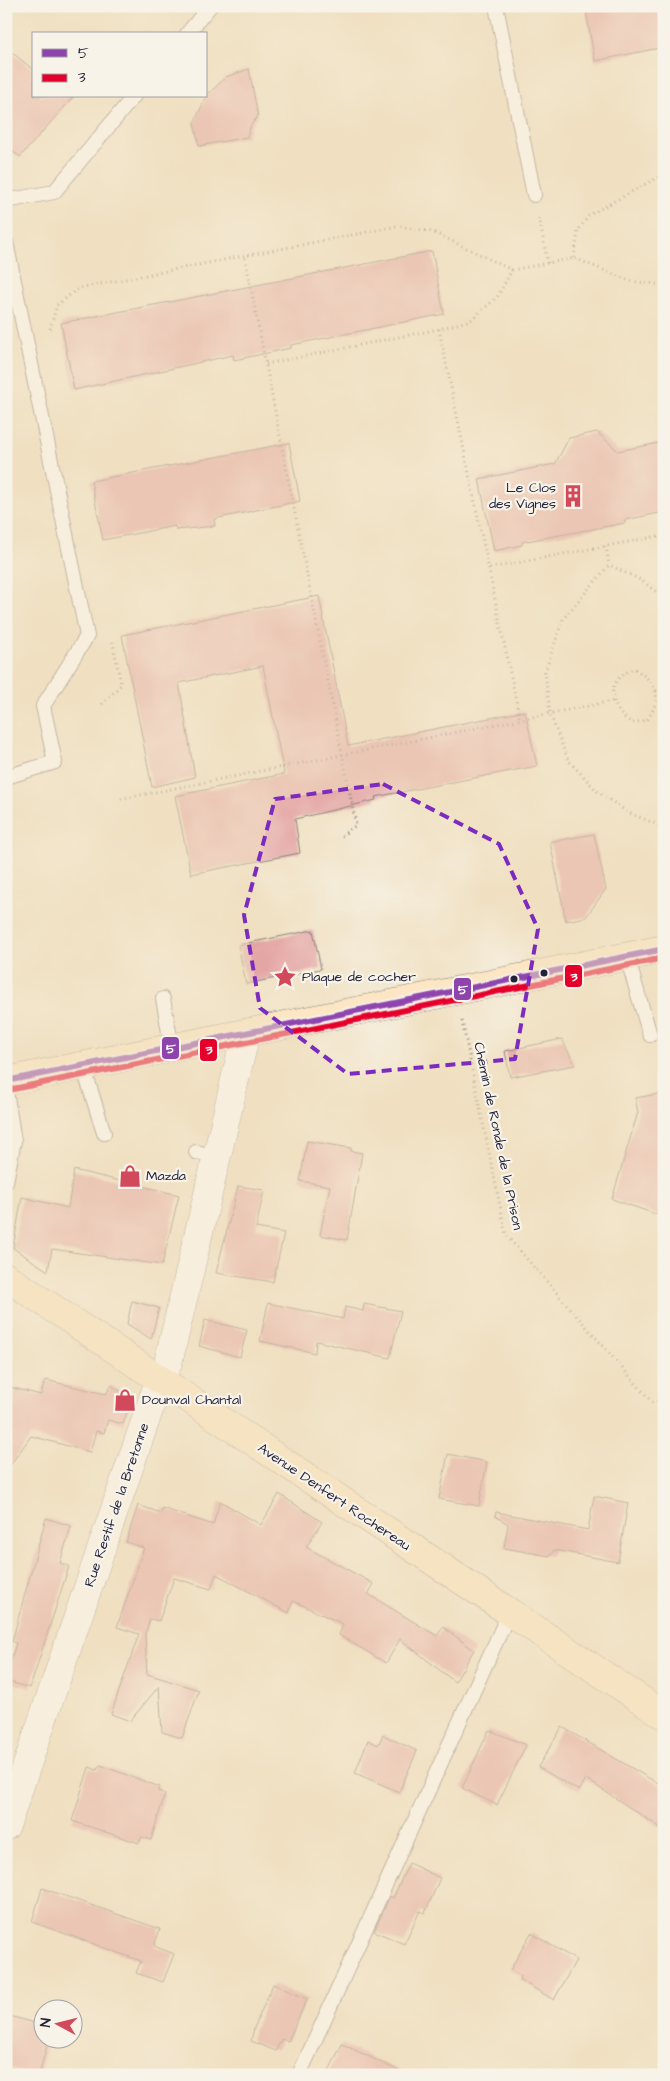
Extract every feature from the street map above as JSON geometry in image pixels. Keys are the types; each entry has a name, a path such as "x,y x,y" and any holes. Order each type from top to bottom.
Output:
{"street":[{"path":"6,1081 664,949"},
{"name":"Rue Restif de la Bretonne","path":"6,1826 159,1381 168,1363 207,1155 246,1033"},
{"name":"Avenue Denfert Rochereau","path":"6,1277 159,1381 664,1715"}],"lane":[{"path":"189,32 210,6"},
{"path":"496,6 534,195"},
{"path":"6,201 54,192 132,98"},
{"path":"6,242 11,287 87,636 43,706 55,762 6,777"},
{"path":"627,957 650,1035"},
{"path":"163,999 172,1048"},
{"path":"83,1066 104,1133"},
{"path":"6,1091 14,1141 6,1182"},
{"path":"299,2075 509,1613"}],"path":[{"path":"574,258 578,231 589,215 664,174"},
{"path":"534,195 548,262"},
{"path":"51,336 50,326 57,305 79,288 398,226 433,232 512,270 574,258 630,281 664,285"},
{"path":"245,257 344,755 356,825 339,838"},
{"path":"266,364 439,329 472,320 497,297 512,270"},
{"path":"439,329 520,720"},
{"path":"490,568 664,535"},
{"path":"606,546 609,565 563,619 545,672 550,714 568,760 598,792 629,814 659,826"},
{"path":"609,565 641,580 664,598"},
{"path":"102,704 121,685 110,628"},
{"path":"635,670 650,678 656,691 655,708 647,720 632,722 621,716 613,701 615,683 624,672 635,670"},
{"path":"656,691 664,689"},
{"path":"121,799 613,701"},
{"path":"659,826 664,822"},
{"path":"659,826 664,846"},
{"name":"Chemin de Ronde de la Prison","path":"455,991 506,1235 652,1402 664,1400"}],"highlighted area":[{"path":"383,784 499,844 538,929 515,1059 348,1074 260,1008 244,915 275,799"}],"building":[{"path":"585,6 664,6 664,47 595,61"},
{"path":"6,48 32,68 32,98 72,98 20,157 6,147"},
{"path":"249,69 258,116 251,125 247,137 199,146 194,123 206,98 208,98 208,94 226,77"},
{"path":"432,251 444,314 291,345 291,348 234,360 233,355 74,390 61,323"},
{"name":"Le Clos des Vignes","path":"597,432 618,451 664,442 664,512 625,520 625,523 522,542 522,545 494,551 479,479 555,464 569,438"},
{"path":"289,443 300,501 214,519 215,526 176,530 175,526 103,540 91,481"},
{"path":"319,596 348,746 525,711 537,766 375,797 376,800 295,819 300,853 191,874 175,796 284,774 263,666 179,683 195,777 152,787 122,635"},
{"path":"594,834 606,889 586,917 566,921 550,842"},
{"path":"313,930 321,969 246,984 238,945"},
{"path":"562,1039 575,1065 510,1077 505,1051"},
{"path":"664,1093 664,1217 612,1199 638,1112 635,1098"},
{"path":"307,1141 351,1148 351,1151 362,1153 347,1240 320,1235 330,1186 300,1181"},
{"path":"74,1170 179,1195 162,1265 52,1249 48,1271 13,1248 22,1197 68,1208"},
{"path":"238,1186 264,1190 256,1228 284,1233 273,1282 216,1273"},
{"path":"132,1301 159,1308 151,1339 127,1324"},
{"path":"268,1303 343,1319 345,1307 363,1311 364,1304 401,1311 390,1358 316,1341 315,1353 260,1341"},
{"path":"205,1320 247,1330 240,1357 199,1346"},
{"path":"45,1380 106,1394 111,1385 126,1395 130,1404 123,1424 108,1420 104,1433 96,1431 90,1452 31,1436 6,1471 6,1386 41,1395"},
{"path":"448,1454 487,1462 479,1506 439,1499"},
{"path":"279,1494 322,1522 306,1547 374,1584 368,1594 437,1636 443,1627 474,1650 455,1682 400,1639 386,1663 339,1635 343,1624 293,1601 289,1613 216,1574 211,1589 174,1578 159,1621 150,1619 145,1634 147,1674 199,1690 182,1738 162,1732 159,1686 130,1721 111,1714 139,1634 117,1627 144,1548 126,1542 138,1505 161,1513 162,1508 213,1525 220,1501 261,1525"},
{"path":"594,1496 628,1503 618,1562 554,1550 550,1556 504,1548 508,1524 495,1516 496,1512 588,1530"},
{"path":"46,1518 71,1526 60,1563 69,1566 30,1688 6,1681 6,1677 16,1643 12,1641"},
{"path":"562,1727 664,1787 664,1830 586,1779 579,1791 538,1767"},
{"path":"489,1730 526,1745 497,1805 462,1788"},
{"path":"383,1735 417,1751 399,1792 355,1773 368,1740 378,1745"},
{"path":"100,1765 160,1787 158,1791 165,1794 151,1840 142,1837 139,1843 72,1821 89,1767 97,1770"},
{"path":"409,1863 440,1878 425,1913 420,1911 404,1944 374,1931 390,1896 393,1898"},
{"path":"42,1888 160,1929 154,1946 174,1954 163,1982 136,1973 141,1961 32,1922"},
{"path":"531,1933 576,1960 554,2000 520,1980 521,1976 510,1970"},
{"path":"273,1984 307,1999 288,2041 281,2039 276,2051 251,2041 254,2028"},
{"path":"6,2015 32,2022 32,2048 46,2048 39,2075 30,2075 6,2066"},
{"path":"342,2044 408,2075 327,2075"}],"transit line":[{"name":"5","path":"6,1081 664,949"},
{"name":"3","path":"8,1090 664,958"}],"place":[{"name":"Le Clos des Vignes","path":"573,496"},
{"name":"Plaque de cocher","path":"285,977"},
{"name":"Mazda","path":"130,1176"},
{"name":"Dounval Chantal","path":"125,1400"}]}
